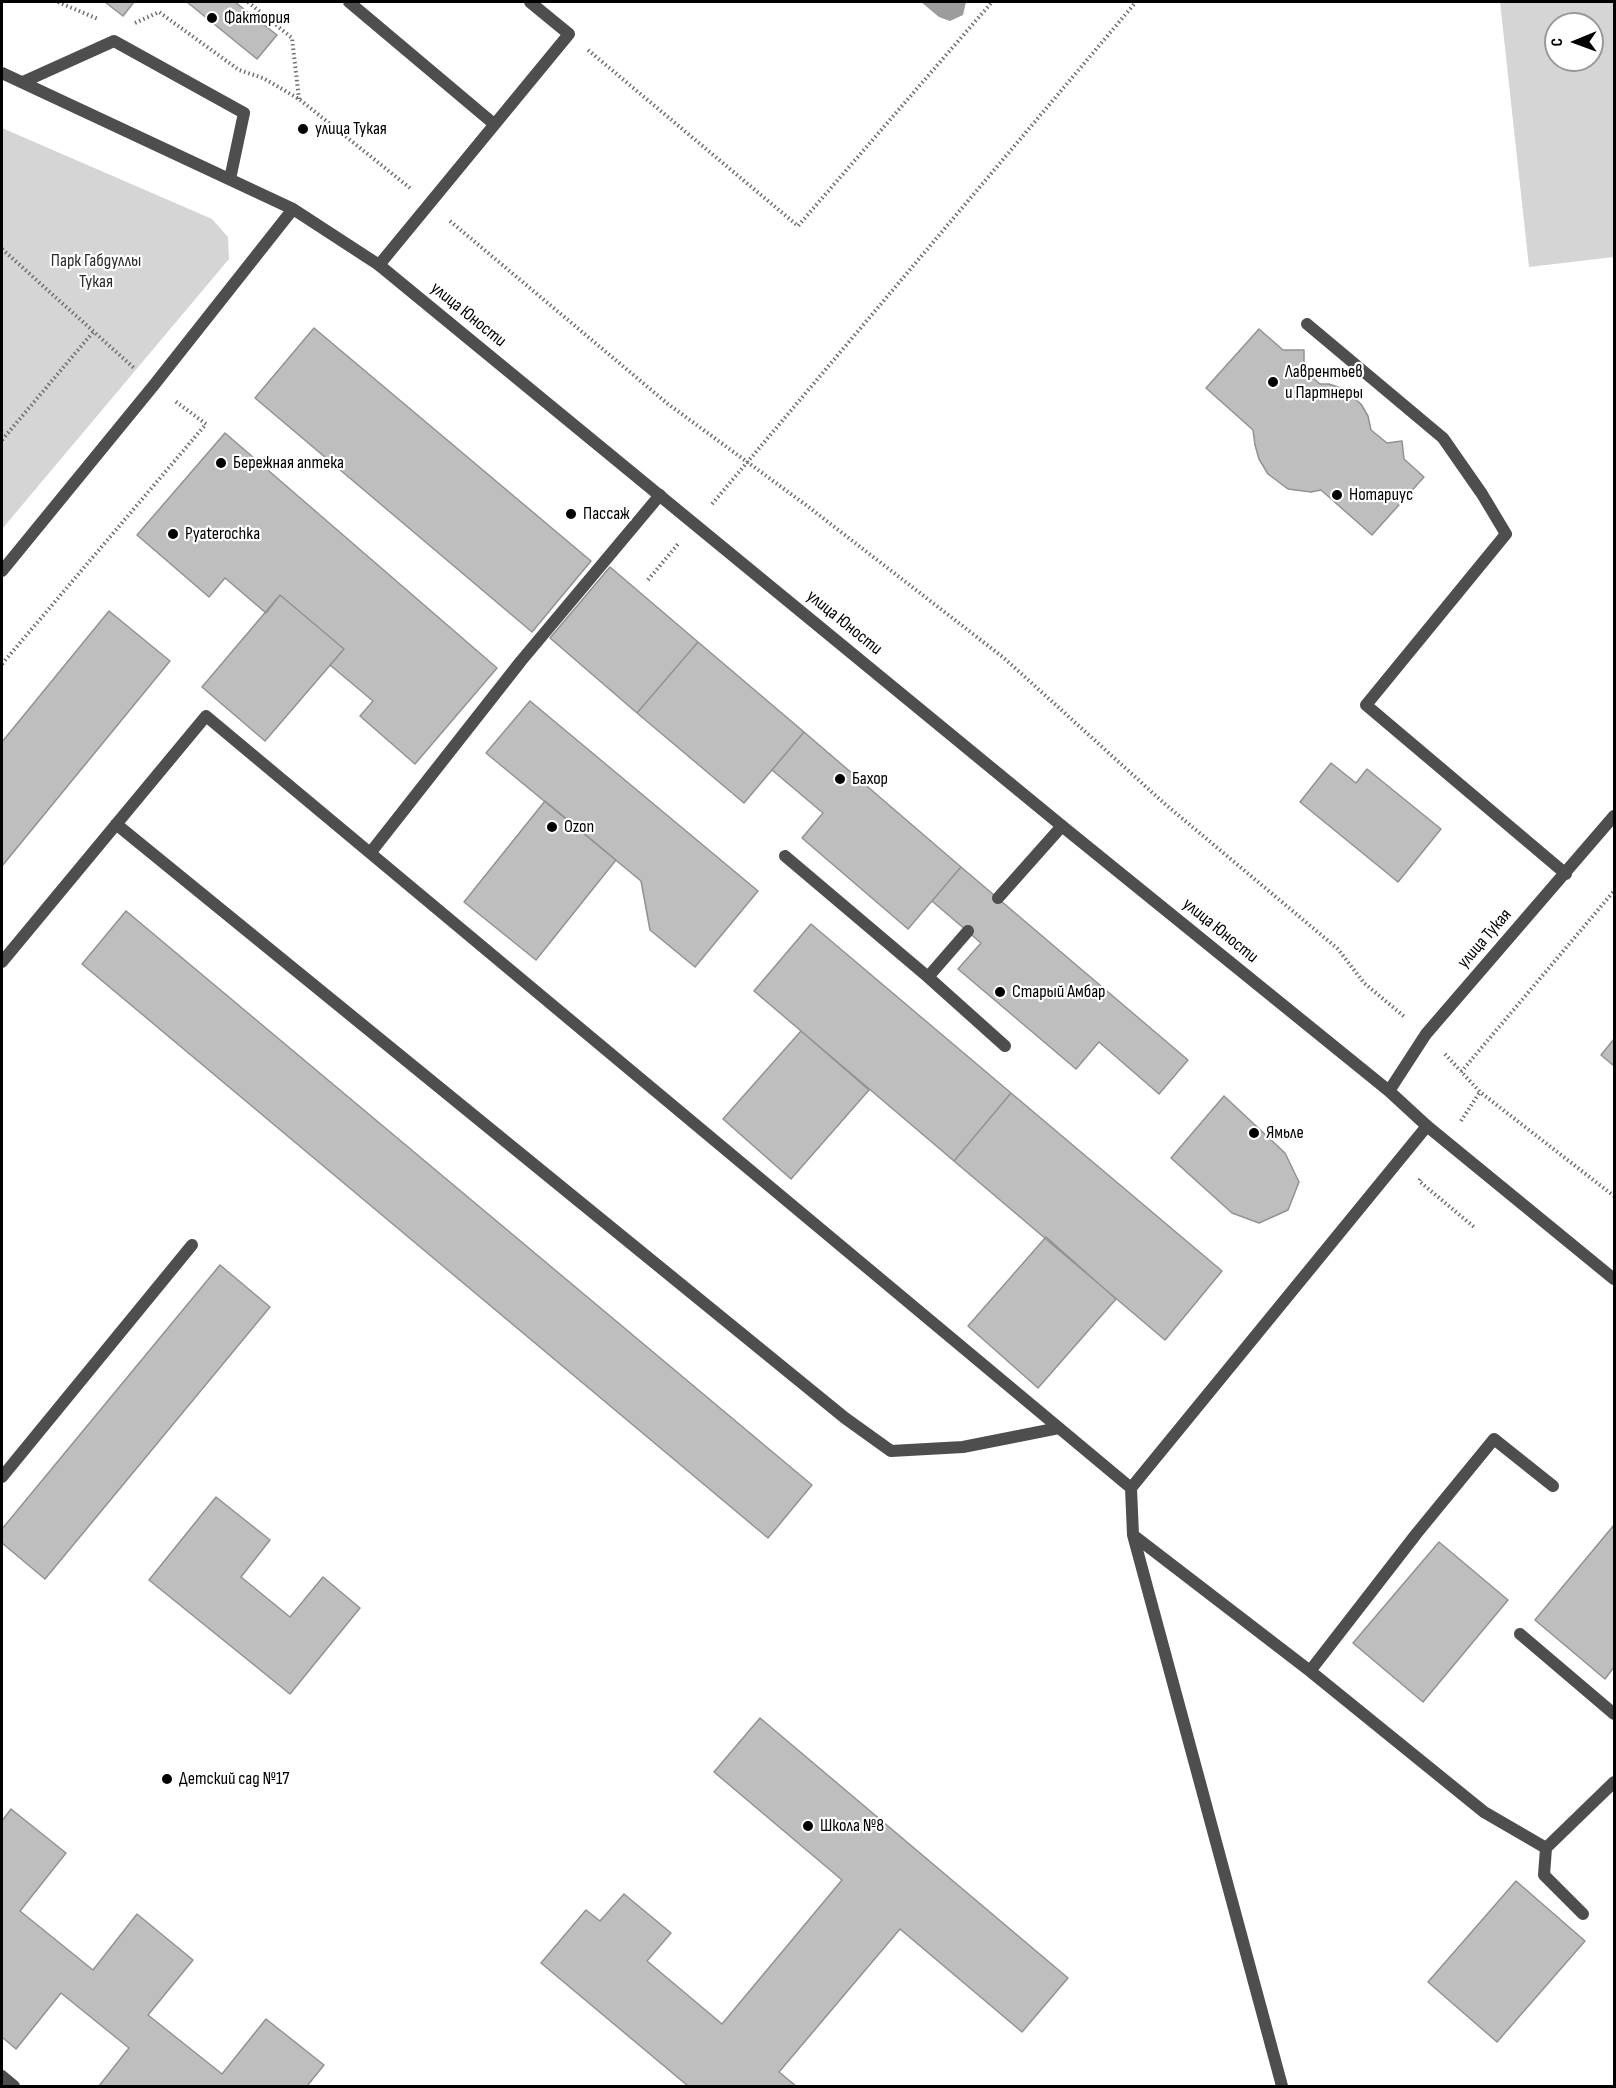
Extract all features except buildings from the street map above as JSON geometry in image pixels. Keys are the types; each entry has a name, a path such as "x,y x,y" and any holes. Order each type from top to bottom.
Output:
{"street":[{"path":"349,2 494,124"},
{"path":"379,265 569,34 530,2"},
{"path":"24,82 114,40 244,113 230,179"},
{"name":"улица Юности","path":"2,72 293,209 379,265 1062,826 1389,1090 1427,1126 1614,1279"},
{"path":"2,571 154,385 293,209"},
{"path":"1307,324 1443,438 1482,494 1506,534 1366,705 1566,874"},
{"path":"371,852 521,661 660,495"},
{"path":"2,962 206,716 1131,1488"},
{"name":"улица Тукая","path":"1389,1090 1426,1034 1614,816"},
{"path":"116,824 845,1418 891,1451 963,1447 1059,1428"},
{"path":"998,898 1062,826"},
{"path":"785,856 928,977 1005,1046"},
{"path":"928,977 968,931"},
{"path":"1282,2086 1133,1535 1131,1488 1427,1126"},
{"path":"2,1477 192,1245"},
{"path":"1310,1671 1417,1533 1494,1439 1553,1486"},
{"path":"1133,1535 1310,1671 1484,1812 1546,1848"},
{"path":"1520,1634 1614,1713"},
{"path":"1583,1914 1544,1875 1546,1848 1614,1782"},
{"path":"2,2076 14,2086"}],"path":[{"path":"58,2 104,21"},
{"path":"248,2 292,38 299,99"},
{"path":"569,34 798,226 992,2"},
{"path":"648,580 1136,2"},
{"path":"132,25 159,12 239,70 264,78 299,99 429,203 668,404 1004,658 1165,804 1338,949 1364,983 1426,1034 1480,1092 1614,1196"},
{"path":"2,249 154,385 206,424 2,664"},
{"path":"2,440 94,331"},
{"path":"1461,1072 1614,891"}],"green space":[{"path":"1500,2 1614,2 1614,257 1529,267"},
{"name":"Парк Габдуллы Тукая","path":"2,128 212,219 228,237 229,259 2,529"}],"shaded area":[{"path":"921,2 966,2 963,15 950,21 939,17"}],"place":[{"name":"Фактория","path":"212,18"},
{"name":"улица Тукая","path":"303,129"},
{"name":"Лаврентьев и Партнеры","path":"1273,382"},
{"name":"Бережная аптека","path":"221,463"},
{"name":"Нотариус","path":"1337,495"},
{"name":"Пассаж","path":"571,514"},
{"name":"Pyaterochka","path":"173,534"},
{"name":"Бахор","path":"840,779"},
{"name":"Ozon","path":"552,827"},
{"name":"Старый Амбар","path":"1000,992"},
{"name":"Ямьле","path":"1254,1133"},
{"name":"Детский сад №17","path":"167,1779"},
{"name":"Школа №8","path":"808,1826"}]}
